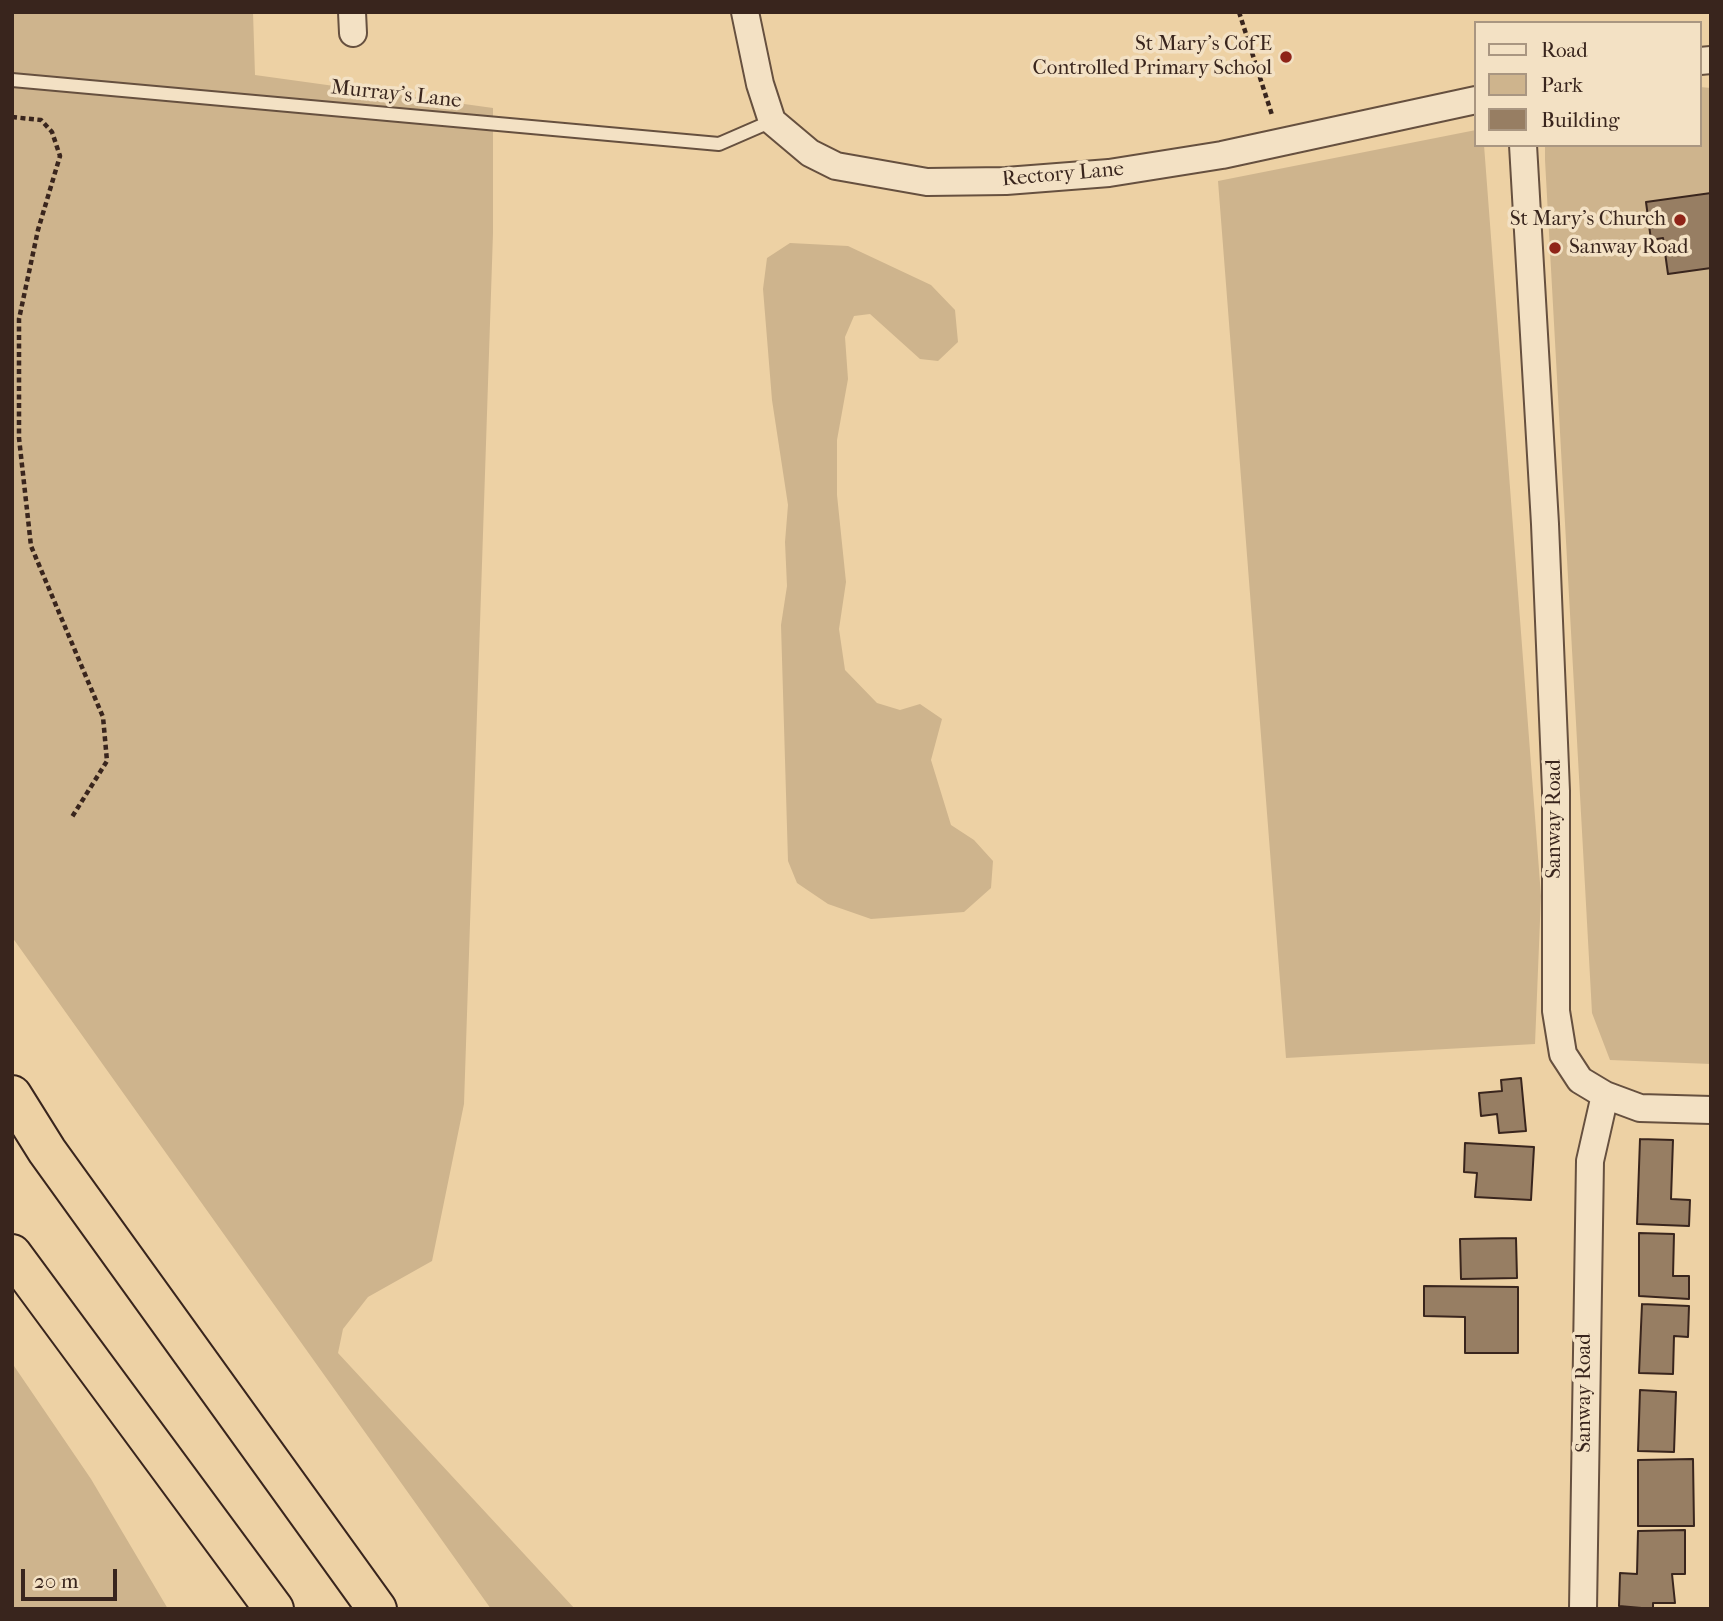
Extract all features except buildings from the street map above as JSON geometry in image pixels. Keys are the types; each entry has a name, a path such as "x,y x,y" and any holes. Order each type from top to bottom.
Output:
{"highway":[{"path":"12,1095 55,1162 377,1609"},
{"path":"12,1254 274,1609"}],"street":[{"path":"744,12 760,84 772,121"},
{"name":"Rectory Lane","path":"772,121 810,153 835,166 927,182 1006,181 1109,173 1281,142 1474,100"},
{"name":"Sanway Road","path":"1523,147 1536,343 1556,791 1556,1011 1563,1054 1580,1080 1605,1095 1640,1108 1711,1110"},
{"name":"Sanway Road","path":"1583,1609 1590,1161 1605,1095"}],"lane":[{"name":"Murray's Lane","path":"12,80 719,144 772,121"}],"path":[{"path":"1239,12 1281,142"},
{"path":"12,117 41,120 52,132 60,156 38,229 19,319 19,438 31,546 103,717 107,761 72,817"}],"green space":[{"path":"12,12 253,12 255,75 493,108 493,233 464,1104 432,1261 368,1297 343,1329 338,1353 575,1609 491,1609 12,937"},
{"path":"1702,87 1711,88 1711,1064 1610,1060 1592,1013 1545,147 1702,147"},
{"path":"1474,130 1474,147 1484,147 1541,896 1535,1044 1286,1058 1218,181"},
{"path":"790,243 848,246 931,285 955,310 958,342 938,361 920,359 870,314 854,316 845,337 848,379 837,440 837,495 846,582 839,629 845,670 877,703 900,710 920,704 942,719 931,760 951,825 974,840 993,861 991,888 964,912 871,919 828,904 797,883 788,861 781,625 787,586 785,542 788,505 772,400 763,289 767,258"},
{"path":"12,1363 91,1479 168,1609 12,1609"}],"place":[{"name":"St Mary's CofE Controlled Primary School","path":"1286,57"},
{"name":"St Mary's Church","path":"1680,220"},
{"name":"Sanway Road","path":"1555,248"}]}
